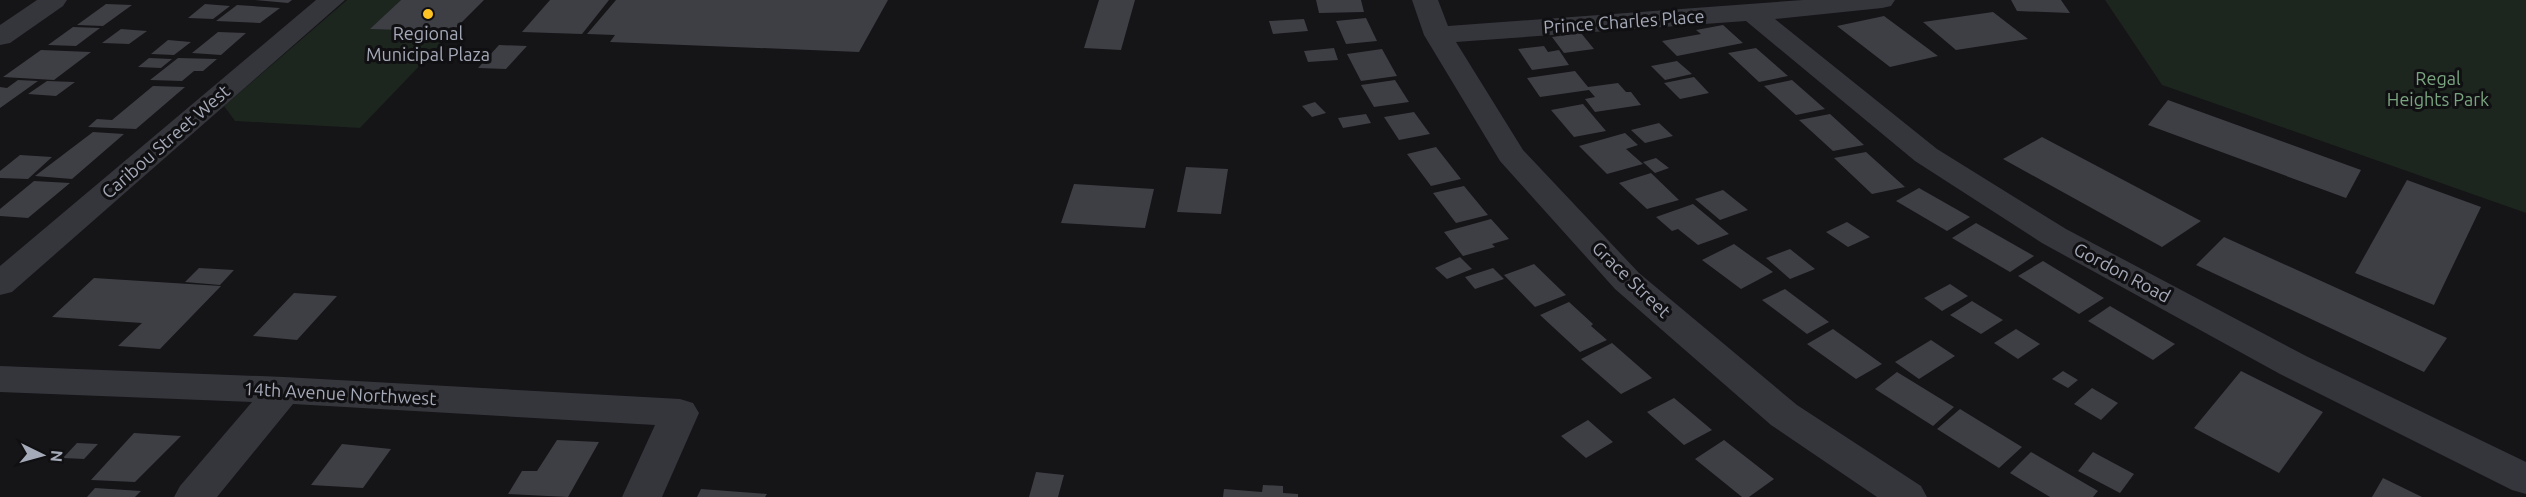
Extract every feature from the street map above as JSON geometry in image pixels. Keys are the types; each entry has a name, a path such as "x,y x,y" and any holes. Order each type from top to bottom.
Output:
{"street":[{"path":"0,37 54,0"},
{"name":"Caribou Street West","path":"0,284 332,0"},
{"name":"Grace Street","path":"1425,0 1437,35 1511,154 1627,281 1784,415 1907,497"},
{"name":"Prince Charles Place","path":"1437,35 1752,13 1882,0"},
{"name":"Gordon Road","path":"1752,13 1926,155 2054,236 2293,365 2526,479"},
{"name":"14th Avenue Northwest","path":"0,379 284,390 680,413 642,497"},
{"path":"194,497 284,390"}],"green space":[{"path":"347,0 401,0 371,29 452,32 360,128 235,121 224,106"},
{"name":"Regal Heights Park","path":"2105,0 2526,0 2526,213 2162,85"}],"building":[{"path":"255,0 292,0 288,3"},
{"name":"Regional Municipal Plaza","path":"401,0 484,0 452,32 370,29"},
{"path":"550,0 609,0 582,34 522,32"},
{"path":"616,0 888,0 859,52 610,42 615,35 587,34"},
{"path":"1099,0 1135,0 1121,50 1084,48"},
{"path":"1316,0 1361,0 1364,12 1319,13"},
{"path":"2011,0 2061,0 2070,13 2017,11"},
{"path":"106,4 132,5 103,26 77,25"},
{"path":"205,4 230,6 213,19 188,18"},
{"path":"237,5 280,8 260,23 216,21"},
{"path":"1993,12 2028,39 1956,50 1923,22"},
{"path":"1884,16 1938,56 1890,67 1837,26"},
{"path":"1366,18 1377,41 1346,44 1336,21"},
{"path":"1304,19 1308,31 1273,34 1269,21"},
{"path":"1723,25 1743,43 1677,56 1662,41 1701,34 1696,30"},
{"path":"73,27 100,28 76,46 48,45"},
{"path":"121,29 147,31 129,44 102,43"},
{"path":"218,32 246,33 221,55 192,53"},
{"path":"1581,33 1594,49 1564,53 1552,37"},
{"path":"168,40 191,42 174,55 151,54"},
{"path":"499,45 527,46 506,69 478,68"},
{"path":"1544,46 1548,52 1559,50 1569,65 1532,70 1518,49"},
{"path":"1334,48 1338,60 1308,62 1304,51"},
{"path":"1756,48 1788,76 1759,82 1728,53"},
{"path":"1382,49 1397,76 1361,81 1347,54"},
{"path":"41,50 91,52 54,80 3,77"},
{"path":"149,58 172,59 161,68 138,67"},
{"path":"178,58 217,59 203,71 194,71 182,81 150,80"},
{"path":"1677,61 1692,74 1665,80 1651,66"},
{"path":"1575,71 1588,87 1618,83 1626,92 1631,92 1641,105 1595,112 1585,99 1595,97 1589,90 1540,97 1527,78"},
{"path":"1694,77 1709,93 1680,99 1664,83"},
{"path":"18,80 38,81 0,108 0,87 7,88"},
{"path":"1395,80 1409,102 1374,107 1361,85"},
{"path":"1792,80 1825,109 1796,115 1764,86"},
{"path":"47,81 75,82 56,96 28,94"},
{"path":"153,86 185,87 136,129 88,127 97,119 112,120"},
{"path":"2168,100 2361,170 2346,198 2148,125"},
{"path":"1315,102 1326,113 1312,117 1302,106"},
{"path":"1583,104 1606,131 1574,137 1551,110"},
{"path":"1414,112 1430,134 1399,140 1384,117"},
{"path":"1366,114 1371,123 1343,128 1338,118"},
{"path":"1830,114 1864,145 1833,151 1799,120"},
{"path":"1659,123 1673,136 1645,143 1631,130"},
{"path":"93,132 124,134 72,179 35,176"},
{"path":"1625,133 1638,145 1626,149 1643,164 1607,174 1579,146"},
{"path":"2042,137 2201,221 2162,247 2003,159"},
{"path":"1436,147 1461,179 1431,186 1407,154"},
{"path":"1866,152 1905,187 1872,194 1834,158"},
{"path":"20,155 52,157 28,179 0,178 0,171"},
{"path":"1656,158 1669,168 1655,173 1643,162"},
{"path":"1186,167 1228,169 1221,214 1177,212"},
{"path":"1651,173 1679,200 1647,209 1619,183"},
{"path":"2407,180 2481,207 2434,305 2355,273"},
{"path":"34,181 70,183 28,218 0,216 0,209"},
{"path":"1074,184 1154,189 1145,228 1061,223"},
{"path":"1464,186 1488,215 1456,223 1433,193"},
{"path":"1919,188 1970,217 1947,231 1896,201"},
{"path":"1723,190 1748,210 1720,220 1695,199"},
{"path":"1693,204 1729,234 1698,245 1678,229 1672,231 1656,217"},
{"path":"1491,219 1509,239 1492,244 1495,247 1463,256 1444,232"},
{"path":"1847,222 1870,237 1848,247 1826,232"},
{"path":"1976,223 2034,256 2010,272 1952,238"},
{"path":"2224,237 2447,338 2424,372 2196,265"},
{"path":"1734,244 1773,272 1741,289 1702,260"},
{"path":"1790,249 1815,269 1790,279 1766,258"},
{"path":"1460,257 1472,269 1447,279 1435,268"},
{"path":"2043,261 2104,298 2079,314 2018,276"},
{"path":"1534,264 1566,295 1535,307 1504,275"},
{"path":"199,268 234,270 220,285 185,282"},
{"path":"1493,268 1504,279 1475,289 1465,277"},
{"path":"94,278 221,286 160,349 118,346 142,323 52,317"},
{"path":"1950,284 1968,296 1942,311 1924,298"},
{"path":"1785,289 1829,322 1807,334 1762,300"},
{"path":"294,293 337,296 297,340 253,336"},
{"path":"1972,301 2003,320 1981,334 1950,315"},
{"path":"1569,302 1607,340 1580,352 1540,315"},
{"path":"2110,306 2175,344 2153,360 2088,321"},
{"path":"1833,329 1882,364 1856,379 1807,344"},
{"path":"2016,329 2040,344 2018,359 1994,343"},
{"path":"1931,340 1955,356 1919,379 1895,362"},
{"path":"1612,343 1652,378 1621,394 1581,359"},
{"path":"2063,371 2078,380 2068,388 2052,379"},
{"path":"2241,371 2323,412 2279,473 2194,428"},
{"path":"1897,372 1954,407 1933,426 1875,389"},
{"path":"2092,388 2118,403 2101,420 2074,404"},
{"path":"1674,398 1712,430 1684,445 1647,412"},
{"path":"1960,409 2022,447 1999,468 1937,429"},
{"path":"1588,420 1613,442 1586,458 1561,436"},
{"path":"134,433 181,436 135,482 91,480"},
{"path":"557,440 599,442 568,497 508,494 522,471 537,471"},
{"path":"1724,440 1774,479 1749,497 1742,497 1695,459"},
{"path":"77,443 98,444 84,459 63,458"},
{"path":"342,444 391,449 363,488 311,485"},
{"path":"2031,452 2098,491 2093,497 2050,497 2010,473"},
{"path":"2093,452 2134,474 2120,493 2078,471"},
{"path":"1036,472 1064,475 1058,497 1029,497"},
{"path":"2383,478 2422,497 2372,497"},
{"path":"1263,485 1283,486 1283,493 1298,494 1298,497 1223,497 1224,489 1262,492"},
{"path":"95,488 141,491 135,497 87,497"},
{"path":"701,489 767,494 765,497 697,497"}],"place":[{"name":"Regional Municipal Plaza","path":"428,14"}]}
